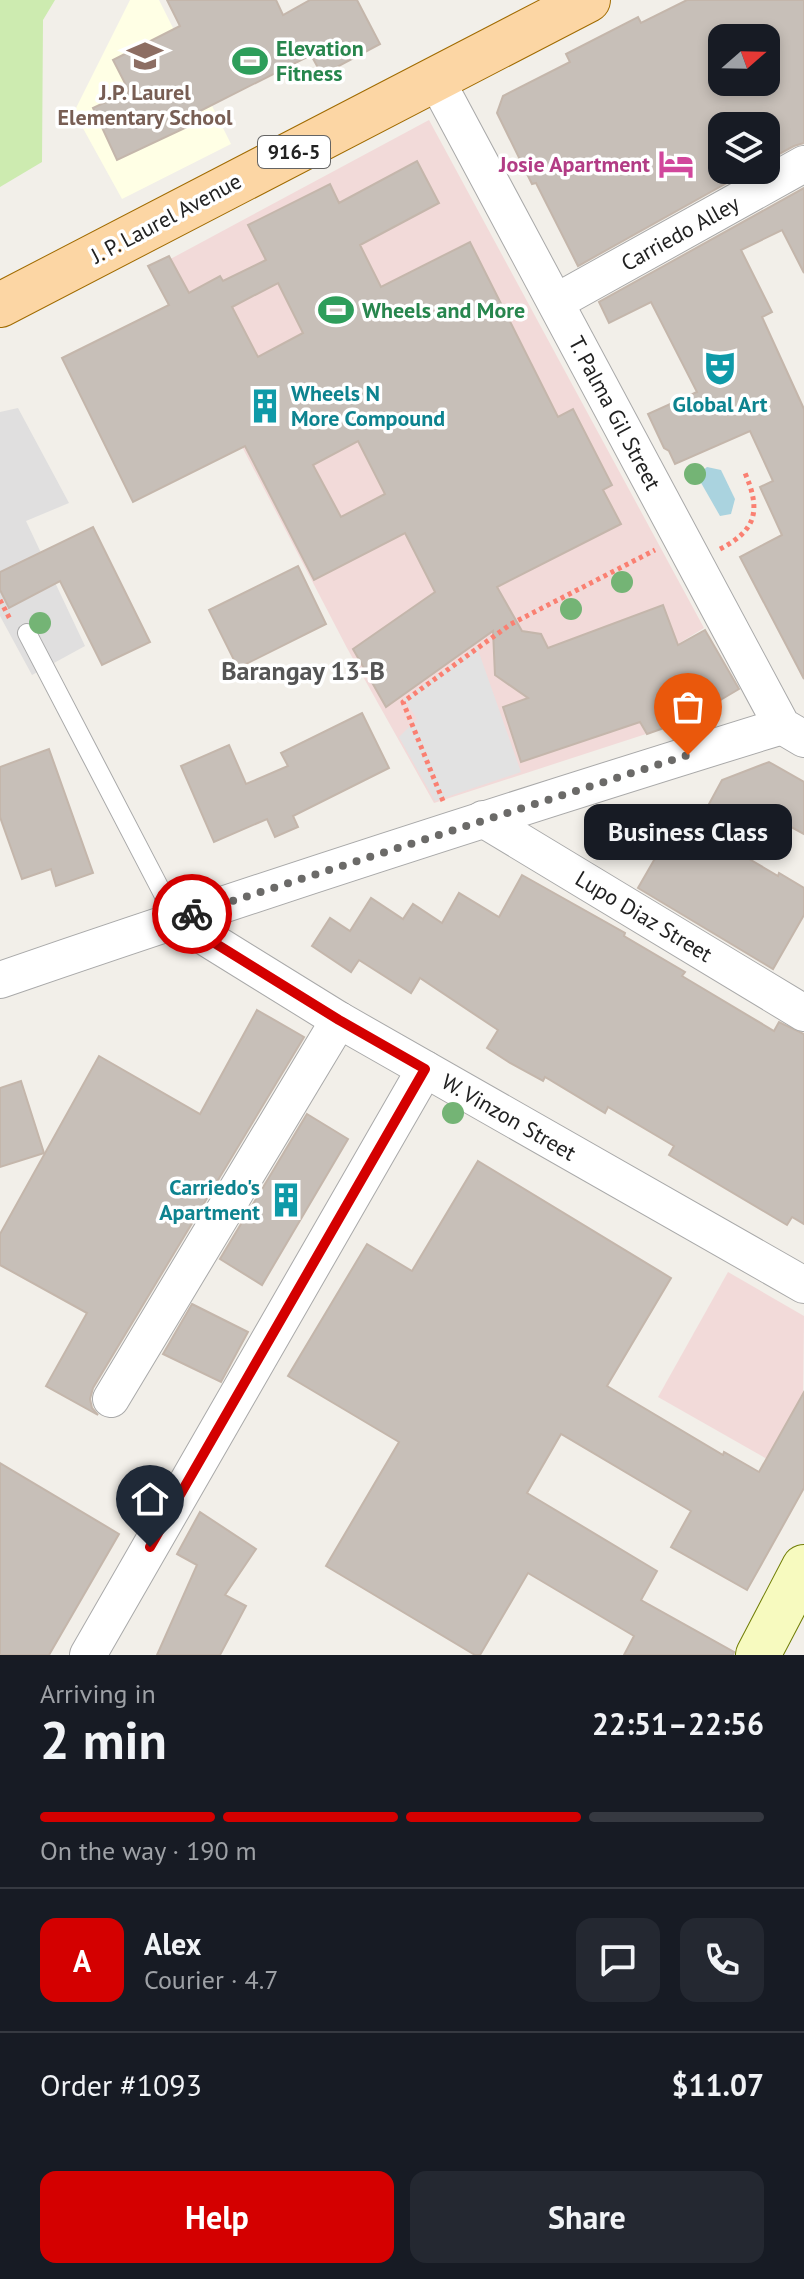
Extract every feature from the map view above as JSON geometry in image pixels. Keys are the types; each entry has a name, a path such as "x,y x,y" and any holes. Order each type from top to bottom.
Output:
{"main road":[{"name":"J. P. Laurel Avenue","path":"0,305 588,0"}],"street":[{"name":"T. Palma Gil Street","path":"435,78 688,550 793,732"},
{"name":"Carriedo Alley","path":"556,302 804,164"},
{"path":"0,980 468,824 793,732"},
{"name":"Lupo Diaz Street","path":"468,824 804,1013"},
{"name":"W. Vinzon Street","path":"176,919 339,1020 804,1285"},
{"path":"111,1399 339,1020"},
{"path":"88,1655 425,1069"},
{"path":"758,1655 804,1567"}],"lane":[{"path":"27,633 176,919"}],"path":[{"path":"468,824 403,702 511,624 688,550 742,537 753,516 755,495 745,473"}],"shaded area":[{"name":"J.P. Laurel Elementary School","path":"130,0 159,0 231,144 122,199 74,112"},
{"path":"429,120 704,628 678,644 609,669 646,734 434,803 347,648 150,270"},
{"path":"18,408 69,503 26,521 85,646 32,675 0,616 0,412"},
{"path":"477,647 521,772 435,801 399,737 417,719 404,699"},
{"path":"728,1272 804,1316 802,1479 658,1397"}],"green space":[{"path":"0,0 55,0 43,20 42,162 0,187"}],"water":[{"path":"707,467 721,470 735,499 731,514 720,516 700,481 701,472"}],"building":[{"path":"167,0 276,0 283,15 310,0 357,0 380,44 322,75 311,55 200,111 204,119 117,160 93,108 129,91 113,60 180,26"},
{"path":"687,0 804,0 804,143 780,154 780,112 708,112 708,184 725,184 578,266 497,113 503,96 570,62 566,54 638,17 641,23"},
{"path":"417,161 439,203 360,245 381,287 470,242 558,417 573,409 612,485 603,490 621,524 497,587 522,631 541,634 548,648 663,605 678,645 705,630 739,689 712,705 715,710 647,734 640,722 521,762 503,707 528,698 495,675 493,631 386,707 353,649 435,592 405,533 314,580 245,446 133,502 62,358 169,305 148,266 169,256 189,293 220,276 223,281 266,260 248,225 330,184 339,203","holes":["278,283 303,333 258,357 232,307","358,441 385,494 341,517 313,465"]},
{"path":"804,188 804,273 782,230 741,250 772,312 762,317 804,409 804,679 740,557 782,535 760,487 773,481 750,431 675,464 648,414 697,392 651,302 609,323 599,302"},
{"path":"93,527 150,642 102,665 60,581 9,608 0,590 0,572"},
{"path":"298,566 326,624 238,668 209,610"},
{"path":"362,713 389,768 293,816 298,827 275,837 267,819 214,842 181,766 229,745 246,784 288,766 281,753"},
{"path":"49,749 93,873 56,886 51,869 22,879 0,817 0,767"},
{"path":"769,762 804,782 804,834 762,811 739,853 804,888 804,915 773,969 638,888 679,817 696,828 722,780"},
{"path":"522,875 625,933 624,936 685,972 682,976 774,1031 779,1022 804,1034 804,1224 792,1217 787,1225 669,1155 674,1146 608,1107 605,1113 545,1077 543,1081 510,1063 487,1048 498,1030 420,978 411,993 359,960 351,972 312,946 330,918 350,931 371,898 403,919 413,904 442,923 459,893 499,917"},
{"path":"257,1010 304,1037 93,1388 90,1399 98,1415 46,1386 87,1313 0,1265 0,1234 99,1056 200,1114"},
{"path":"21,1081 44,1153 0,1167 0,1088"},
{"name":"Carriedo's Apartment","path":"307,1114 348,1139 262,1285 220,1259"},
{"path":"478,1161 671,1278 607,1386 723,1455 724,1452 759,1472 804,1392 804,1488 747,1590 671,1547 691,1511 561,1434 527,1493 657,1571 641,1600 734,1652 733,1655 624,1655 634,1636 528,1573 480,1655 475,1655 326,1566 399,1442 288,1376 367,1244 412,1271"},
{"path":"192,1304 248,1332 221,1382 163,1354"},
{"path":"0,1463 119,1534 49,1655 0,1655"},
{"path":"200,1512 256,1549 225,1595 246,1606 220,1655 157,1655 197,1565 177,1554"}],"way so far":[{"path":"192,914 688,755"}],"place":[{"name":"J.P. Laurel Elementary School","path":"145,56"},
{"name":"Elevation Fitness","path":"250,61"},
{"name":"Josie Apartment","path":"676,164"},
{"name":"Wheels and More","path":"336,310"},
{"name":"Global Art","path":"720,368"},
{"name":"Wheels N More Compound","path":"265,406"},
{"name":"Business Class","path":"688,755"},
{"name":"Carriedo's Apartment","path":"286,1200"}],"district":[{"name":"Barangay 13-B","path":"303,671"}],"route":[{"path":"150,1547 425,1069 339,1020 176,919 192,914"}]}
